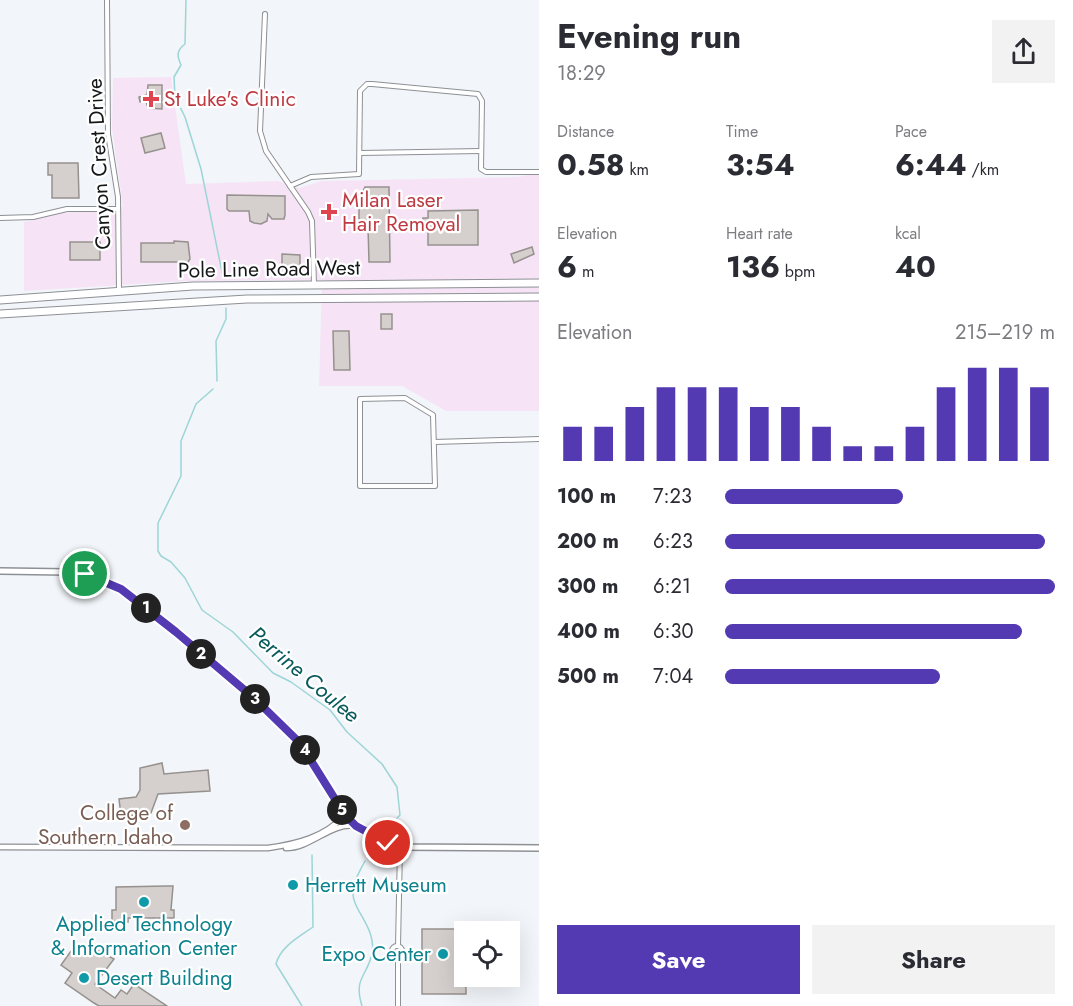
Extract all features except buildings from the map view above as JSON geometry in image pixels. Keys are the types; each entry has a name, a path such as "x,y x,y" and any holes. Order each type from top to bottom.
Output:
{"highway":[{"name":"Pole Line Road West","path":"0,300 193,286 539,283"},
{"name":"Pole Line Road West","path":"0,314 248,298 539,297"}],"main road":[{"path":"0,571 85,574 121,589 176,632 284,726 300,743 345,815 356,826 376,838 400,848 539,848"}],"street":[{"name":"Canyon Crest Drive","path":"107,0 108,134 118,208 119,290"},
{"path":"265,14 260,131 266,151 312,221 314,285"},
{"path":"290,186 311,177 359,174 360,92 367,84 478,94 482,101 481,169 486,172 539,172"},
{"path":"360,153 481,152"},
{"path":"0,218 33,217 67,209 118,208"},
{"path":"405,398 434,415 434,442 435,486 360,486 360,399 405,398"},
{"path":"434,442 539,439"},
{"path":"268,848 288,845 317,836 339,822 345,815"},
{"path":"0,847 291,848 339,827 356,826"},
{"path":"398,1006 398,955 392,950 398,946 400,848"}],"shaded area":[{"path":"171,77 186,184 278,181 300,188 321,181 518,177 539,173 539,411 446,411 402,386 319,386 322,280 185,281 24,291 24,222 62,213 123,207 112,128 113,78"}],"waterway":[{"name":"Perrine Coulee","path":"186,0 185,44 178,54 181,65 174,77 175,97 185,117 201,169 223,277"},
{"name":"Perrine Coulee","path":"217,381 216,341 226,319 226,308"},
{"name":"Perrine Coulee","path":"213,389 196,404 181,441 181,476 158,523 158,551 185,578 202,610 233,632 273,673 291,682 330,710 347,732 382,764 397,787 400,815 387,829"},
{"name":"Perrine Coulee","path":"302,1006 276,964 286,947 313,927 312,855"},
{"name":"Perrine Coulee","path":"362,1006 360,983 370,961 373,944 368,927 353,898 353,887 365,861"}],"place":[{"name":"St Luke's Clinic","path":"151,99"},
{"name":"Milan Laser Hair Removal","path":"329,212"},
{"name":"College of Southern Idaho","path":"185,825"},
{"name":"Herrett Museum","path":"293,885"},
{"name":"Applied Technology & Information Center","path":"144,902"},
{"name":"Expo Center","path":"443,954"},
{"name":"Desert Building","path":"84,978"}],"route":[{"path":"85,574 105,580 121,589 255,699 300,743 345,815 356,826 388,843"}]}
